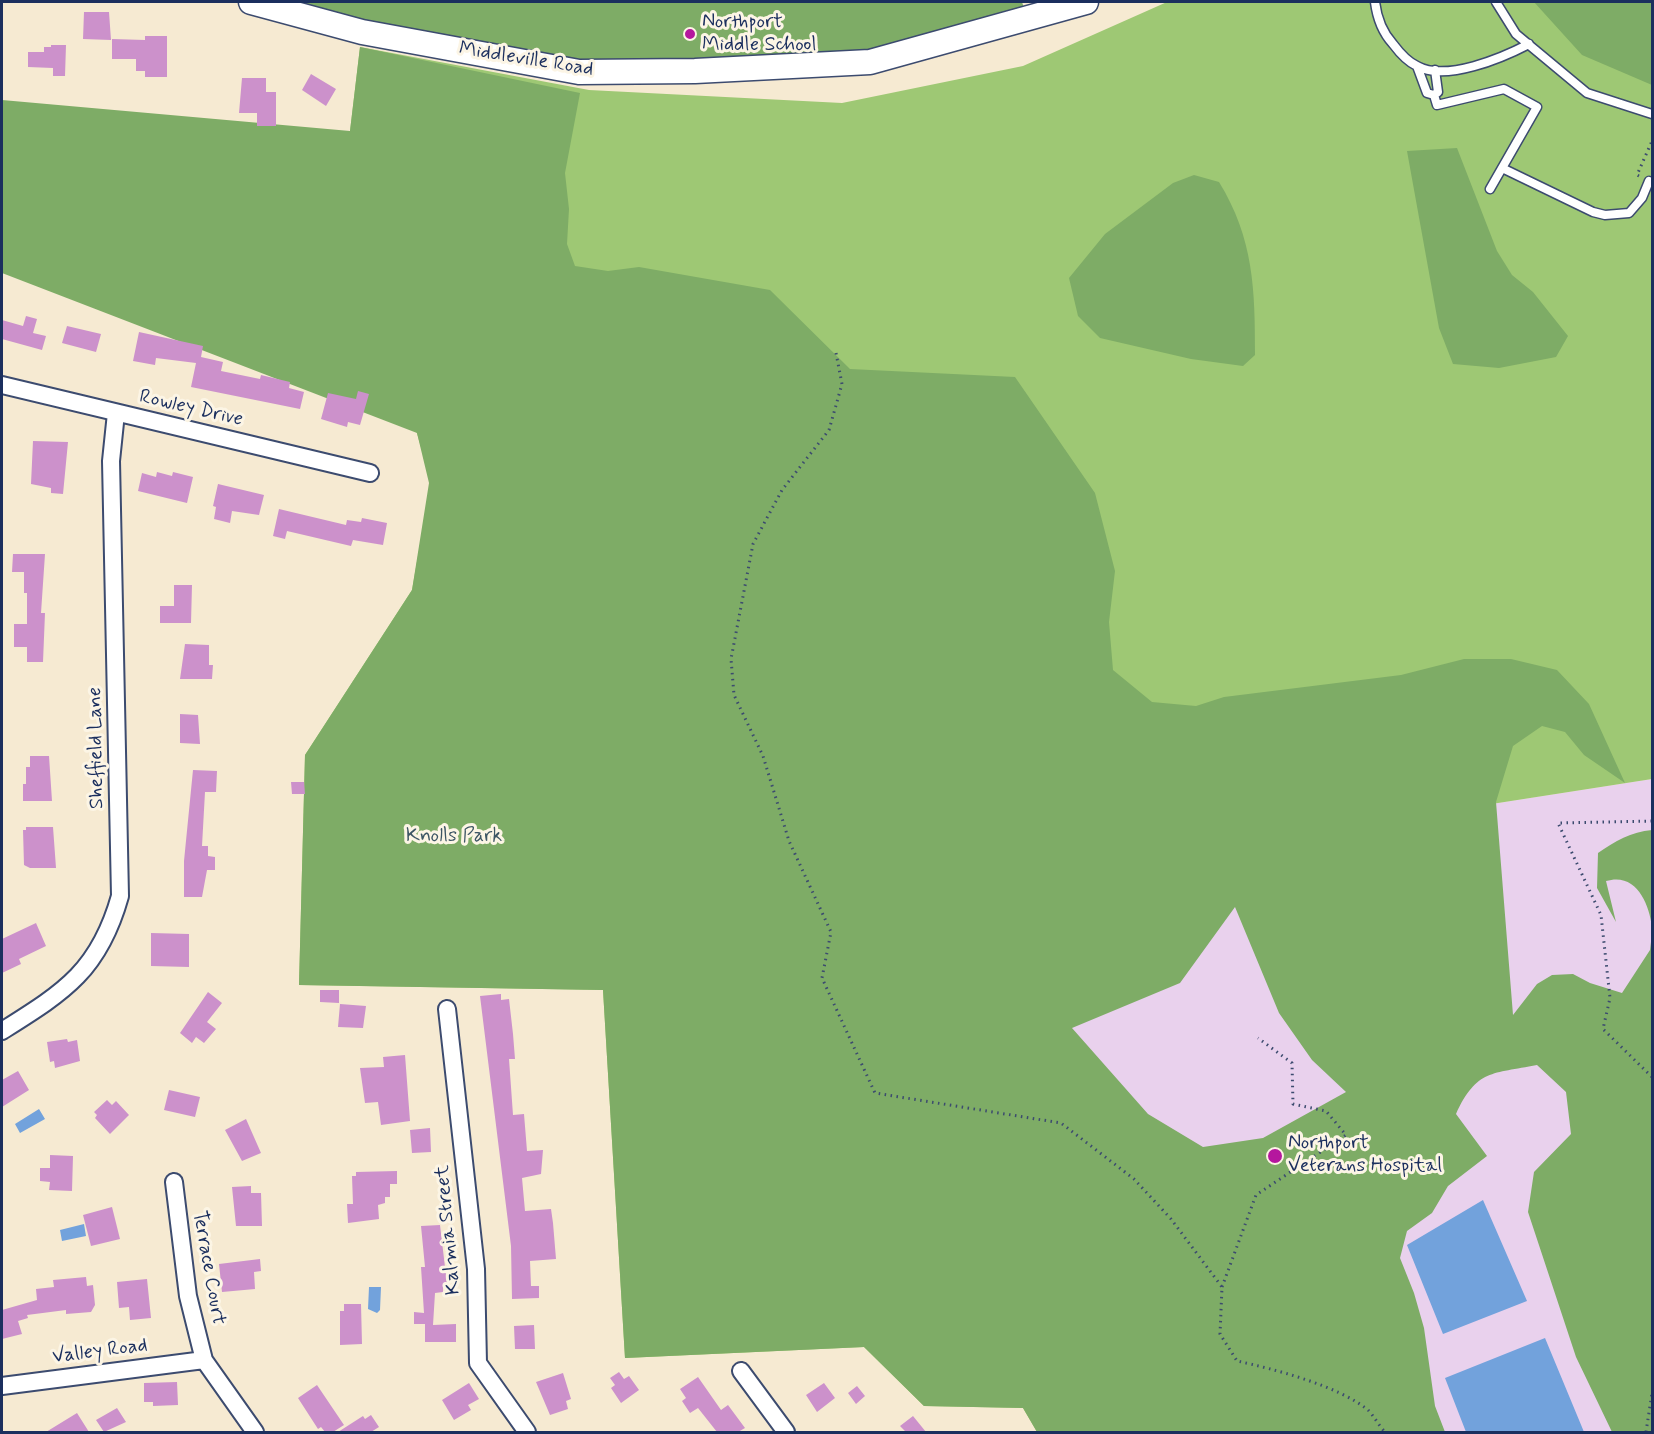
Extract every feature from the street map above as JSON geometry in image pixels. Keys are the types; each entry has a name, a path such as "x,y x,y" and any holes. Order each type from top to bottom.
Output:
{"street":[{"name":"Middleville Road","path":"251,2 362,32 579,72 695,71 870,62 1086,2"},
{"name":"Rowley Drive","path":"2,385 370,473"},
{"name":"Sheffield Lane","path":"2,1032 49,1002 86,967 99,951 112,926 120,896 111,461 116,413"},
{"name":"Kalmia Street","path":"447,1009 476,1269 478,1363 527,1432"},
{"name":"Terrace Court","path":"174,1182 188,1296 204,1360"},
{"name":"Valley Road","path":"2,1386 204,1360"},
{"path":"204,1360 255,1432"},
{"path":"741,1371 786,1432"}],"lane":[{"path":"1376,2 1379,21 1389,40 1417,66 1427,93 1434,95"},
{"path":"1496,2 1516,34 1587,93 1653,114"},
{"path":"1417,66 1436,70 1463,68 1500,59 1529,44"},
{"path":"1434,95 1438,92 1436,70"},
{"path":"1434,95 1437,105 1504,89 1537,107 1490,189"},
{"path":"1502,168 1605,216 1629,213 1642,198 1649,182"}],"path":[{"path":"1649,182 1637,175 1653,141"},
{"path":"836,353 842,384 829,430 782,490 753,544 731,659 734,695 763,756 789,841 831,932 822,978 837,1016 875,1093 1061,1123 1134,1179 1171,1219 1222,1287"},
{"path":"1653,821 1558,824 1601,915 1610,998 1603,1029 1653,1077"},
{"path":"1258,1038 1292,1063 1293,1104 1326,1111 1346,1135 1256,1195 1222,1287 1220,1334 1238,1361 1282,1371 1333,1391 1368,1410 1385,1432"},
{"path":"1646,1432 1653,1393"}],"shaded area":[{"name":"Northport Veterans Hospital","path":"1652,779 1652,1432 1112,1432 708,926"}],"green space":[{"name":"Northport Middle School","path":"293,2 1022,2 1024,8 865,54 585,62 361,22"},
{"name":"Knolls Park","path":"1167,2 1652,2 1652,779 709,926 1088,1387 1037,1432 1023,1408 924,1406 864,1347 625,1358 603,990 299,985 305,755 412,590 431,482 386,326 350,131 360,47 589,90 842,103 1023,66"},
{"path":"1534,2 1652,2 1652,85 1582,55"},
{"name":"Knolls Park","path":"360,47 580,93 565,173 569,209 567,244 575,266 608,271 639,267 770,290 850,369 1015,377 1095,493 1115,571 1109,622 1113,670 1152,702 1196,706 1224,697 1401,675 1464,659 1511,659 1557,670 1589,704 1625,783 1584,755 1565,732 1542,726 1513,746 1496,802 1513,1015 1537,984 1552,975 1573,974 1590,983 1622,993 1650,950 1652,934 1652,1432 1612,1432 1576,1357 1528,1212 1534,1172 1571,1134 1566,1092 1537,1065 1488,1076 1471,1089 1456,1114 1487,1156 1448,1186 1432,1213 1407,1231 1400,1258 1414,1293 1424,1328 1435,1406 1445,1432 1037,1432 1023,1408 924,1406 864,1347 625,1358 603,990 299,985 305,755 412,590 429,483 417,433 2,273 2,100 350,131","holes":["1235,907 1279,1013 1312,1060 1346,1092 1263,1138 1203,1147 1148,1114 1072,1028 1180,983"]},
{"path":"1457,148 1497,251 1512,275 1533,292 1568,336 1556,357 1499,368 1453,364 1439,328 1407,151"},
{"path":"1194,175 1219,182 1231,203 1246,245 1253,287 1255,355 1243,366 1191,359 1100,338 1078,316 1069,278 1105,234 1173,183"},
{"path":"1652,830 1652,927 1648,908 1639,892 1633,885 1616,879 1606,881 1616,922 1597,888 1598,853 1624,838"}],"water":[{"path":"39,1109 45,1119 20,1133 15,1124"},
{"path":"1483,1200 1527,1301 1443,1334 1407,1245"},
{"path":"84,1224 86,1236 62,1241 60,1230"},
{"path":"369,1287 381,1287 380,1310 377,1313 368,1309"},
{"path":"1545,1338 1584,1432 1466,1432 1445,1378"}],"building":[{"path":"84,12 109,12 111,40 83,39"},
{"path":"145,36 167,36 167,77 145,77 145,71 136,71 136,59 112,59 112,39 145,40"},
{"path":"51,45 66,45 65,76 53,76 53,68 28,67 28,52 44,52 44,47 51,47"},
{"path":"311,74 336,89 326,106 302,90"},
{"path":"242,78 266,78 266,92 276,92 276,126 257,126 257,113 239,113"},
{"path":"26,316 37,319 33,333 46,336 42,350 2,339 2,320 23,326"},
{"path":"67,326 101,334 96,352 62,343"},
{"path":"139,332 203,346 201,357 223,362 221,371 260,379 261,375 290,382 289,388 304,392 300,409 191,387 196,363 156,358 155,365 133,361"},
{"path":"358,391 369,394 360,425 348,422 347,427 321,419 328,393 356,399"},
{"path":"33,441 68,442 63,494 51,493 51,488 31,484"},
{"path":"157,472 172,476 173,472 193,477 187,503 138,491 142,473 156,477"},
{"path":"218,484 264,495 259,515 232,511 230,523 214,519 216,507 213,506"},
{"path":"279,509 346,525 347,520 361,522 362,518 387,523 383,545 353,540 351,546 287,531 285,539 273,536"},
{"path":"13,554 45,554 41,613 45,613 43,662 27,662 27,647 14,647 14,624 27,624 27,593 24,593 24,572 12,572"},
{"path":"174,585 192,585 191,623 160,623 160,606 174,606"},
{"path":"185,644 209,645 209,665 213,665 212,679 180,679"},
{"path":"180,714 198,715 200,744 180,743"},
{"path":"30,756 49,756 52,801 23,801 23,784 26,784 26,767 30,767"},
{"path":"193,770 217,771 216,792 205,792 202,846 208,846 208,856 215,857 215,870 207,870 202,897 184,897 184,861"},
{"path":"291,782 304,782 305,794 292,794"},
{"path":"26,827 53,827 56,868 30,868 24,865 23,830 26,830"},
{"path":"36,923 46,946 19,959 21,964 2,973 2,939"},
{"path":"151,933 189,934 189,967 151,966"},
{"path":"320,990 339,990 339,1003 320,1002"},
{"path":"208,992 222,1003 207,1022 216,1029 204,1043 196,1037 192,1043 180,1033"},
{"path":"501,994 501,1000 509,999 513,1034 515,1059 509,1059 513,1115 524,1114 527,1151 543,1150 541,1174 522,1178 525,1211 551,1209 553,1223 556,1259 530,1261 531,1286 539,1286 539,1298 512,1299 511,1246 480,996"},
{"path":"340,1004 366,1006 363,1028 338,1027"},
{"path":"67,1039 68,1042 77,1040 80,1061 55,1068 54,1061 50,1062 47,1042"},
{"path":"405,1055 410,1121 381,1125 378,1102 365,1103 360,1068 384,1067 383,1057"},
{"path":"18,1071 29,1090 2,1107 2,1080"},
{"path":"169,1090 200,1097 195,1117 164,1110"},
{"path":"107,1100 112,1105 116,1101 129,1115 110,1134 95,1118 97,1115 94,1112"},
{"path":"246,1119 261,1153 242,1161 225,1130"},
{"path":"430,1128 431,1152 412,1153 410,1130"},
{"path":"50,1155 73,1156 72,1191 49,1190 50,1182 40,1181 40,1168 50,1168"},
{"path":"397,1171 397,1184 390,1184 390,1197 385,1197 385,1203 378,1205 379,1219 348,1223 347,1204 353,1204 352,1176 356,1176 356,1172"},
{"path":"251,1186 251,1193 261,1193 262,1226 236,1226 232,1187"},
{"path":"112,1207 120,1239 91,1246 83,1215"},
{"path":"440,1225 447,1284 443,1284 443,1292 435,1293 433,1325 456,1324 456,1342 425,1342 425,1324 414,1324 414,1312 424,1313 421,1267 425,1267 421,1226"},
{"path":"260,1259 261,1271 254,1272 255,1289 222,1292 219,1264"},
{"path":"86,1277 87,1286 93,1285 95,1305 91,1312 66,1314 66,1310 27,1315 28,1318 18,1321 22,1334 2,1339 2,1310 37,1300 36,1289 54,1287 53,1280"},
{"path":"147,1279 151,1318 130,1320 129,1307 119,1308 117,1282"},
{"path":"344,1304 361,1304 362,1344 340,1345 340,1311 344,1311"},
{"path":"534,1325 535,1349 515,1349 514,1326"},
{"path":"619,1372 624,1379 629,1376 639,1390 621,1403 611,1388 615,1385 610,1378"},
{"path":"563,1373 571,1399 566,1401 568,1409 550,1415 536,1382"},
{"path":"698,1377 721,1410 728,1405 745,1428 738,1432 717,1432 698,1408 690,1413 682,1401 686,1398 680,1389"},
{"path":"177,1382 178,1405 153,1406 153,1402 144,1402 144,1383"},
{"path":"469,1383 479,1399 468,1405 471,1410 454,1420 442,1400"},
{"path":"824,1383 835,1398 817,1412 806,1395"},
{"path":"317,1385 344,1425 333,1432 325,1432 321,1427 318,1429 298,1398"},
{"path":"857,1386 865,1396 856,1404 848,1393"},
{"path":"117,1408 126,1422 104,1432 96,1420"},
{"path":"77,1413 89,1432 46,1432"},
{"path":"371,1415 379,1427 371,1432 338,1432 363,1416 365,1419"},
{"path":"913,1416 926,1432 906,1432 900,1426"}],"place":[{"name":"Northport Middle School","path":"690,34"},
{"name":"Northport Veterans Hospital","path":"1275,1156"}]}
